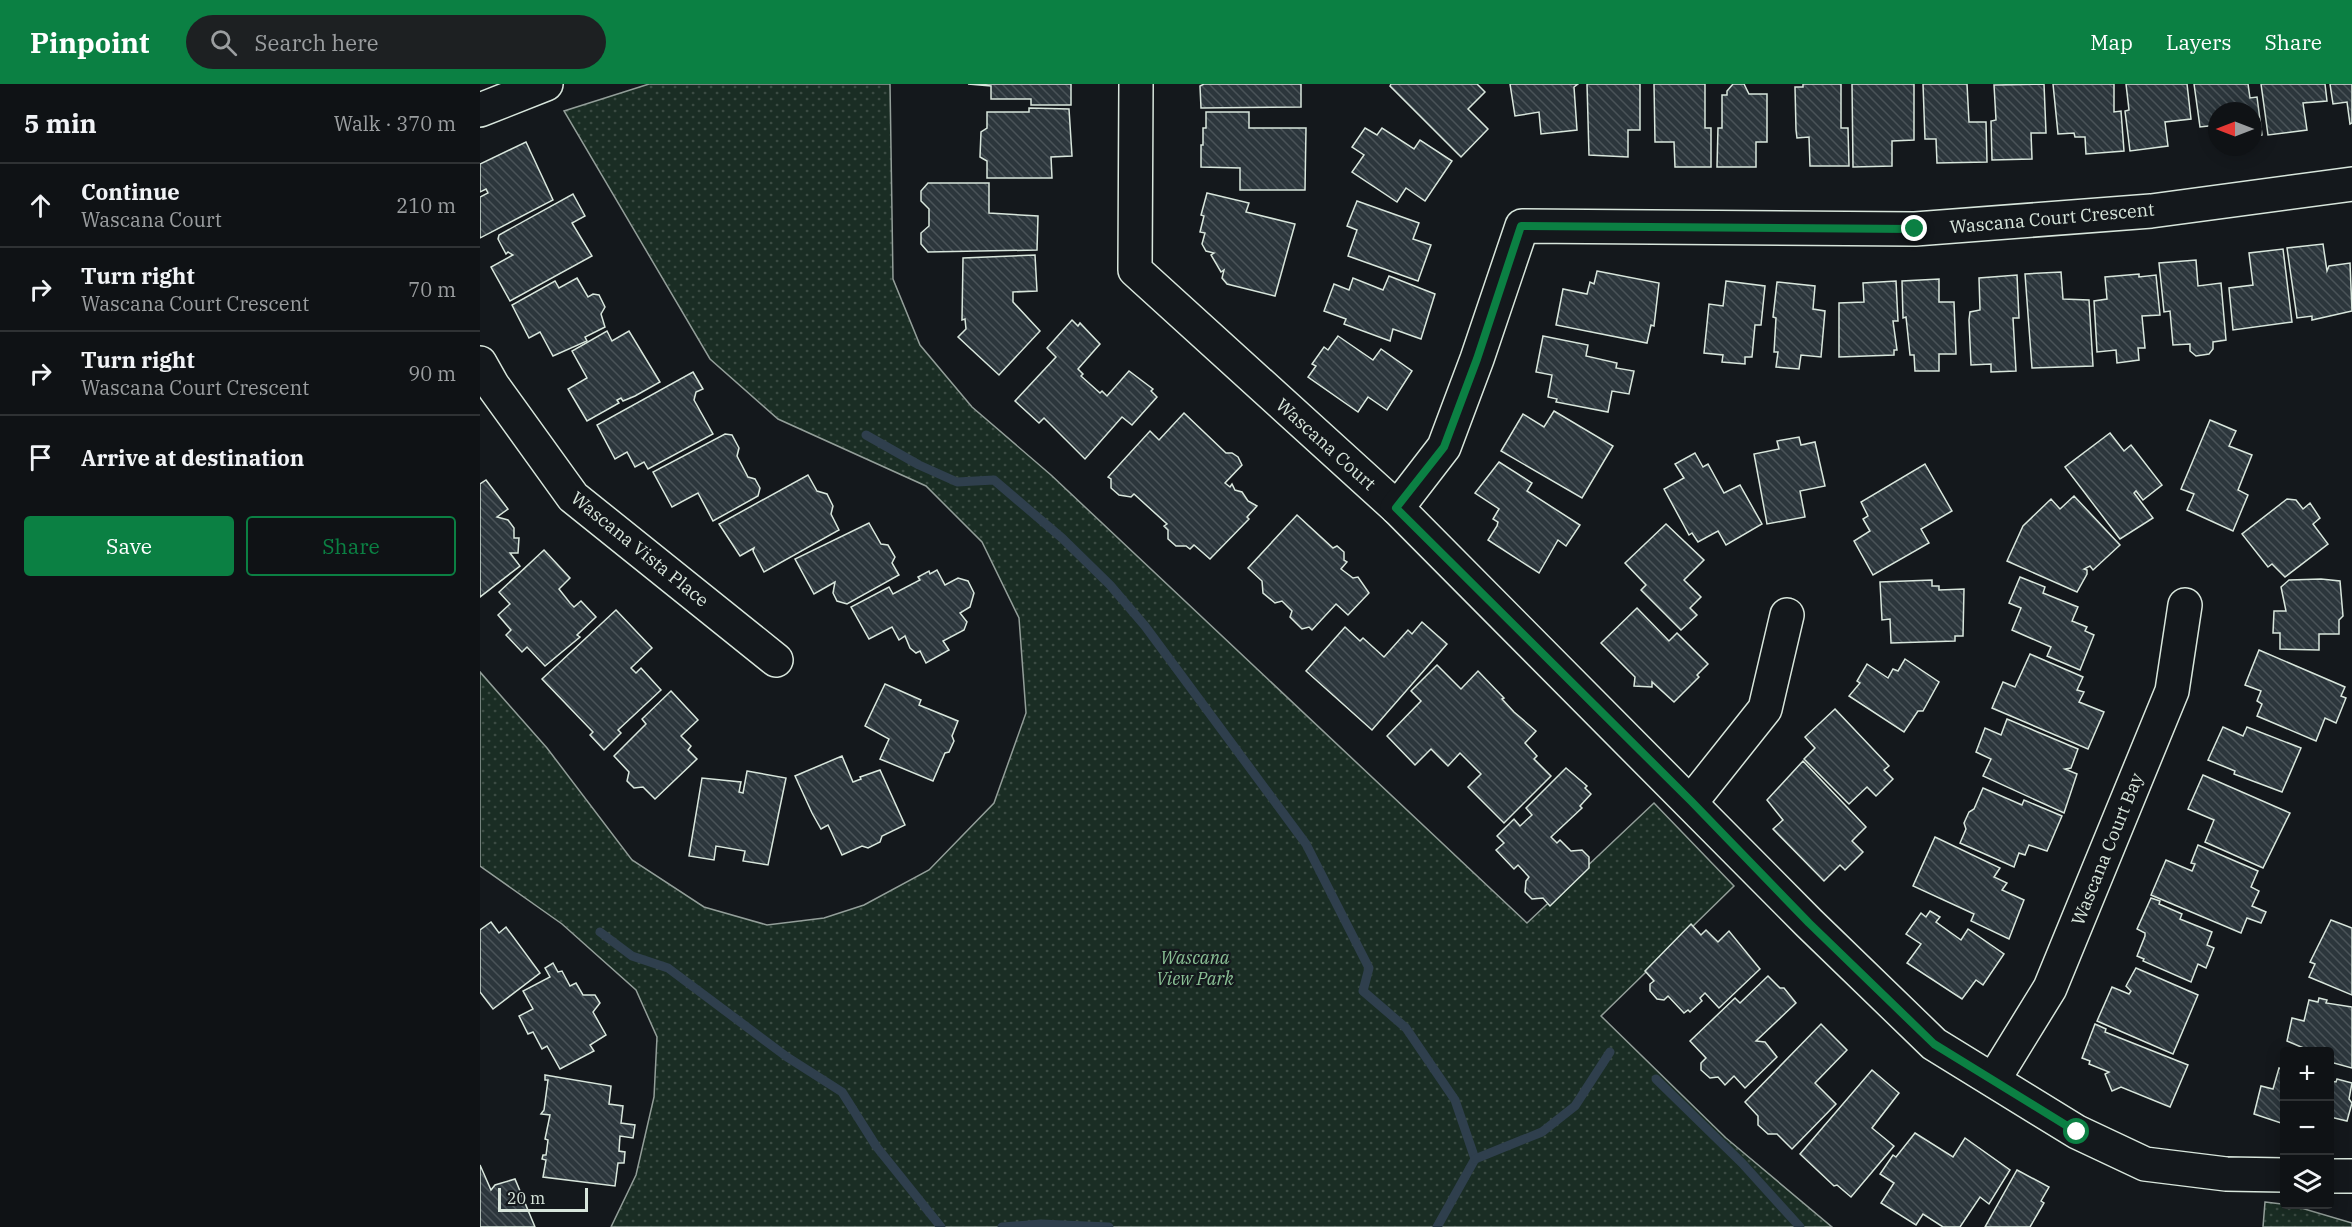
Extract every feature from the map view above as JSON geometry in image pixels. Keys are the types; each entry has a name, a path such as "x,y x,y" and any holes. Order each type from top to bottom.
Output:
{"street":[{"path":"480,110 546,84"},
{"name":"Wascana Court","path":"1136,84 1135,270 1396,508 1691,801 1809,923 1934,1044 2077,1132 2145,1164 2226,1174 2280,1175"},
{"name":"Wascana Court Crescent","path":"1396,508 1444,447 1477,359 1521,226 1915,229 2151,211 2352,184"},
{"name":"Wascana Vista Place","path":"480,363 493,386 573,497 776,660"},
{"name":"Wascana Court Bay","path":"1994,1080 2050,988 2172,690 2185,605"},
{"path":"1691,801 1765,709 1787,615"},
{"path":"2334,1176 2352,1176"}],"green space":[{"name":"Wascana View Park","path":"649,84 890,84 893,279 920,345 972,407 1051,475 1527,923 1654,803 1734,886 1601,1016 1726,1138 1832,1227 611,1227 636,1175 654,1097 657,1037 636,990 562,924 480,866 480,672 547,748 632,860 704,907 767,925 824,918 864,905 929,870 994,803 1026,713 1019,618 982,542 926,486 778,419 710,359 564,111"},
{"path":"2265,1202 2280,1204 2280,1209 2305,1209 2352,1223 2352,1227 2263,1227"}],"building":[{"path":"968,84 1071,84 1071,105 1031,105 1031,99 991,99 991,86"},
{"path":"1204,84 1301,84 1301,107 1201,108 1200,86"},
{"path":"1391,84 1477,84 1485,92 1468,109 1488,129 1461,157 1390,86"},
{"path":"1510,84 1578,84 1574,87 1577,130 1541,134 1539,112 1515,116"},
{"path":"1587,84 1640,84 1640,130 1628,130 1628,157 1589,155"},
{"path":"1654,84 1705,84 1705,128 1711,128 1711,167 1675,167 1674,142 1655,142"},
{"path":"1733,84 1744,84 1749,94 1767,94 1767,142 1756,142 1756,167 1717,167 1718,128 1722,128 1722,95 1727,95 1727,91"},
{"path":"1803,84 1841,84 1841,128 1848,128 1849,166 1810,166 1809,137 1797,138 1796,130 1795,87 1803,87"},
{"path":"1852,84 1914,84 1914,140 1892,141 1892,166 1853,167"},
{"path":"1923,84 1967,84 1969,122 1986,122 1987,162 1937,163 1936,139 1925,139"},
{"path":"2044,84 2046,133 2031,133 2032,159 1992,160 1991,121 1996,120 1994,85"},
{"path":"2053,84 2114,84 2114,112 2121,111 2124,151 2086,154 2085,137 2075,137 2074,133 2058,134"},
{"path":"2126,84 2187,84 2191,119 2165,122 2168,146 2130,151 2125,111 2129,110"},
{"path":"2194,84 2248,84 2250,98 2257,97 2258,102 2208,102 2208,126 2200,127"},
{"path":"2261,84 2325,84 2327,101 2303,103 2307,130 2268,135"},
{"path":"2330,84 2352,84 2352,123 2350,124 2347,102 2333,104"},
{"path":"1029,108 1069,109 1072,156 1051,157 1052,178 987,178 987,161 980,157 981,132 987,128 987,112 1029,112"},
{"path":"1206,112 1249,112 1249,128 1306,128 1305,190 1240,190 1240,168 1201,167 1201,145 1203,145 1203,128 1206,128"},
{"path":"1365,128 1377,135 1382,128 1414,149 1420,140 1452,161 1425,201 1406,188 1397,202 1352,172 1364,155 1352,147"},
{"path":"526,142 553,200 480,238 480,197 488,193 486,189 480,192 480,164"},
{"path":"928,183 989,183 989,213 1038,216 1037,250 928,252 921,244 921,233 929,226 929,209 921,201 921,191"},
{"path":"1207,193 1249,203 1246,212 1295,224 1275,296 1227,284 1222,278 1224,270 1221,272 1211,255 1214,253 1206,251 1202,244 1205,233 1200,232 1204,216 1201,215"},
{"path":"573,194 585,216 572,223 592,256 510,301 491,267 513,255 508,252 506,254 498,239 499,235"},
{"path":"1357,201 1419,223 1413,239 1431,245 1418,281 1348,256 1357,230 1347,226"},
{"path":"2323,244 2327,271 2329,266 2350,263 2352,311 2312,320 2312,316 2297,318 2287,248"},
{"path":"2283,249 2292,322 2233,330 2229,288 2253,285 2249,253"},
{"path":"1035,255 1037,291 1013,292 1013,302 1040,331 999,375 958,337 966,329 965,319 962,320 963,258"},
{"path":"2196,260 2198,286 2221,283 2226,340 2213,342 2213,349 2209,354 2196,356 2190,351 2190,344 2173,345 2170,311 2164,312 2159,263"},
{"path":"1597,271 1659,283 1654,326 1651,325 1647,343 1556,325 1563,289 1587,294 1590,282 1594,284"},
{"path":"2061,272 2063,299 2089,300 2093,366 2032,368 2025,274"},
{"path":"2139,274 2139,277 2156,275 2160,315 2142,316 2145,348 2138,348 2139,360 2117,363 2116,350 2097,352 2094,301 2107,299 2105,277"},
{"path":"2017,275 2019,318 2013,318 2016,371 1991,372 1991,364 1971,365 1969,320 1970,312 1980,310 1979,278"},
{"path":"1389,276 1435,294 1421,339 1393,329 1390,341 1344,324 1346,319 1324,311 1334,284 1349,290 1353,278 1383,290"},
{"path":"577,278 588,297 593,294 599,295 605,307 601,314 605,327 585,337 587,341 553,356 540,332 529,338 512,305 555,281 559,288"},
{"path":"1939,279 1939,302 1954,302 1956,354 1939,354 1939,371 1915,371 1914,355 1910,355 1906,317 1903,318 1902,281"},
{"path":"1726,281 1765,286 1761,325 1755,325 1752,357 1745,357 1745,364 1722,362 1723,355 1704,353 1709,304 1723,306"},
{"path":"1896,281 1898,321 1893,321 1897,350 1894,350 1894,355 1839,357 1839,303 1864,302 1863,283"},
{"path":"1777,282 1815,286 1813,309 1825,311 1821,357 1801,355 1799,369 1776,367 1778,352 1774,352 1776,318 1773,317"},
{"path":"1072,320 1078,326 1080,323 1100,344 1078,369 1083,374 1081,376 1100,393 1102,391 1107,396 1129,371 1153,389 1151,391 1157,397 1132,425 1122,417 1085,459 1044,418 1039,423 1015,401 1056,357 1047,348"},
{"path":"607,331 612,341 629,331 660,382 635,396 623,401 621,398 617,400 619,403 587,421 568,389 587,378 572,351"},
{"path":"1338,336 1373,360 1381,349 1412,371 1387,410 1368,397 1358,412 1308,377 1316,366 1312,364 1324,347 1328,350"},
{"path":"1543,336 1588,345 1586,356 1617,363 1616,368 1634,371 1629,394 1612,391 1608,412 1556,402 1557,399 1548,397 1552,375 1536,372"},
{"path":"693,372 703,389 696,392 694,400 713,434 648,469 644,462 635,467 627,452 615,459 597,425"},
{"path":"1554,411 1613,446 1582,498 1501,451 1523,414 1544,427"},
{"path":"1184,413 1226,453 1232,453 1238,457 1242,465 1225,483 1230,487 1232,484 1235,490 1242,492 1248,501 1257,506 1247,517 1249,519 1210,559 1194,545 1190,549 1186,546 1176,546 1168,539 1168,530 1164,526 1167,524 1134,494 1131,497 1119,495 1111,488 1111,479 1108,477 1150,431 1159,440"},
{"path":"2210,420 2236,431 2229,446 2252,455 2238,490 2248,495 2233,531 2187,510 2194,494 2181,489"},
{"path":"2110,433 2124,451 2131,445 2162,485 2143,500 2136,491 2134,493 2153,518 2120,539 2065,467"},
{"path":"725,434 732,435 739,448 737,456 748,477 755,479 760,488 758,496 713,521 698,493 672,507 653,472"},
{"path":"1799,437 1801,445 1815,442 1825,486 1800,491 1805,517 1767,524 1754,454 1779,449 1777,441"},
{"path":"1695,453 1703,467 1708,464 1724,493 1740,485 1762,524 1726,545 1718,531 1698,542 1692,533 1689,535 1664,489 1684,478 1675,464"},
{"path":"1499,462 1532,483 1527,491 1580,525 1566,546 1558,540 1539,573 1488,540 1497,526 1498,522 1493,519 1499,509 1475,493"},
{"path":"1925,464 1952,511 1921,529 1929,543 1873,575 1854,541 1870,531 1863,519 1868,516 1861,502"},
{"path":"808,475 817,491 827,494 833,506 831,514 839,530 764,572 753,551 754,548 740,556 719,524"},
{"path":"486,480 508,509 497,517 508,520 514,528 514,538 519,538 518,553 510,553 520,566 480,597 480,484"},
{"path":"2074,496 2120,545 2093,570 2090,566 2084,569 2087,570 2087,574 2077,592 2007,561 2023,526 2051,499 2060,509"},
{"path":"2287,499 2296,500 2303,509 2310,503 2320,518 2313,524 2328,544 2285,577 2272,564 2268,567 2242,534"},
{"path":"1297,515 1333,548 1337,546 1344,552 1344,560 1347,562 1341,569 1353,578 1358,577 1369,593 1348,615 1336,604 1312,630 1309,627 1302,629 1290,617 1292,611 1282,601 1275,603 1263,593 1262,581 1248,568"},
{"path":"869,523 881,544 888,545 895,557 892,563 899,575 847,604 837,601 833,593 835,582 814,594 795,559"},
{"path":"1666,524 1704,560 1684,580 1701,597 1690,608 1697,615 1681,630 1641,590 1646,585 1625,563"},
{"path":"544,550 570,578 559,589 574,607 581,601 596,617 577,635 580,637 545,666 527,647 522,652 506,635 511,630 498,615 510,604 499,592"},
{"path":"937,570 945,585 958,578 968,581 974,593 970,607 960,613 967,622 964,630 943,641 949,650 926,663 920,651 916,653 910,648 905,636 899,640 892,627 869,639 851,607 889,587 893,594 920,580 918,577 929,571 930,574"},
{"path":"2020,577 2045,587 2043,593 2078,607 2072,621 2087,627 2085,631 2094,635 2080,670 2047,656 2051,647 2012,630 2021,608 2009,603"},
{"path":"1932,580 1932,586 1939,586 1939,590 1964,589 1963,636 1955,636 1955,641 1891,643 1890,619 1882,620 1880,582"},
{"path":"2289,580 2340,581 2343,616 2339,620 2339,634 2319,634 2319,650 2280,649 2280,633 2273,633 2274,611 2286,611 2281,587"},
{"path":"1637,608 1669,641 1677,633 1708,664 1697,675 1699,677 1674,702 1652,682 1652,687 1634,686 1635,677 1601,643"},
{"path":"616,610 652,648 631,668 636,673 641,668 661,690 618,730 621,733 604,750 590,735 593,732 542,679"},
{"path":"1422,622 1447,644 1372,730 1306,671 1345,627 1360,641 1363,638 1384,657 1408,630 1412,634"},
{"path":"2259,650 2345,687 2341,696 2346,698 2336,723 2325,718 2316,741 2257,716 2262,704 2257,701 2261,691 2245,685"},
{"path":"2030,654 2083,677 2077,690 2084,692 2079,702 2104,712 2088,749 1992,708 2003,682 2015,687"},
{"path":"1905,659 1939,682 1923,711 1918,711 1904,732 1849,696 1860,683 1857,681 1867,664 1888,678 1893,669 1898,671"},
{"path":"1437,665 1461,689 1478,671 1514,712 1536,731 1525,743 1537,756 1534,759 1551,776 1504,823 1468,787 1481,774 1460,753 1448,766 1431,749 1415,765 1387,736 1421,701 1411,691"},
{"path":"885,684 921,700 919,705 958,721 952,736 954,741 949,752 945,753 933,781 880,759 889,739 865,726"},
{"path":"671,691 698,720 681,736 691,746 688,750 697,759 655,799 643,787 634,788 627,781 629,772 614,756 646,724 642,719"},
{"path":"1835,709 1889,766 1884,770 1893,779 1876,796 1867,787 1849,804 1804,759 1815,748 1805,737"},
{"path":"2007,719 2078,749 2071,768 2065,769 2077,774 2064,813 1983,776 1991,759 1976,752 1985,728 2001,735"},
{"path":"2223,727 2243,736 2247,727 2301,748 2282,792 2234,774 2235,771 2208,760"},
{"path":"842,756 853,782 880,770 905,825 882,836 880,842 868,848 862,846 842,855 828,825 821,829 795,776"},
{"path":"1803,761 1866,827 1852,841 1863,852 1845,870 1840,865 1824,881 1773,829 1783,820 1767,800"},
{"path":"1566,768 1587,786 1585,788 1591,794 1580,806 1582,808 1551,837 1557,843 1560,840 1571,851 1582,850 1589,857 1589,868 1550,906 1543,898 1532,899 1525,892 1526,881 1529,877 1518,865 1514,869 1496,850 1504,843 1497,836 1514,819 1520,826 1532,815 1526,808"},
{"path":"747,771 786,778 768,865 743,861 745,851 716,846 714,860 689,856 702,778 741,782 739,792 743,793"},
{"path":"2203,775 2290,813 2263,868 2205,842 2214,820 2188,809"},
{"path":"1983,788 2022,805 2024,800 2062,816 2047,851 2029,845 2025,855 2019,853 2014,867 1960,843 1966,829 1964,823 1969,812 1974,809"},
{"path":"1935,837 2000,868 1994,877 2007,883 2002,890 2024,900 2009,939 1971,921 1974,914 1913,886"},
{"path":"2198,845 2258,871 2251,887 2259,891 2252,906 2266,912 2261,923 2247,918 2241,933 2151,895 2166,860 2192,871 2195,864 2191,863"},
{"path":"2151,898 2182,914 2180,919 2212,932 2207,945 2214,948 2206,968 2198,964 2191,982 2143,961 2144,959 2137,956 2145,933 2137,929"},
{"path":"1930,911 1940,917 1936,922 1961,940 1968,929 2004,954 1983,985 1976,980 1962,999 1907,963 1921,944 1906,934 1921,913 1926,917"},
{"path":"2331,920 2352,928 2352,995 2309,977 2315,964 2310,962"},
{"path":"491,922 499,933 506,927 540,973 493,1009 480,992 480,930"},
{"path":"1691,924 1701,935 1706,930 1718,942 1729,931 1760,969 1719,1008 1705,993 1700,998 1702,1001 1690,1012 1688,1010 1684,1013 1668,996 1664,1000 1657,999 1650,991 1650,984 1654,981 1645,971"},
{"path":"553,963 558,972 562,971 570,986 576,983 583,995 595,995 600,1003 593,1012 606,1035 590,1045 594,1051 560,1069 547,1046 542,1049 533,1032 528,1034 519,1016 533,1009 523,991 550,977 545,968"},
{"path":"2136,968 2198,995 2173,1054 2097,1021 2112,987 2129,994 2131,991 2126,986"},
{"path":"1768,976 1780,988 1784,988 1796,1003 1756,1041 1765,1042 1777,1057 1745,1088 1734,1076 1725,1085 1718,1077 1710,1078 1701,1070 1701,1063 1706,1058 1690,1041 1735,998 1740,1003"},
{"path":"2319,998 2327,1000 2326,1003 2352,1007 2352,1068 2334,1063 2334,1047 2301,1047 2287,1041 2292,1018 2304,1021 2309,1000 2318,1002"},
{"path":"1821,1024 1847,1050 1815,1083 1836,1104 1792,1149 1777,1134 1768,1134 1758,1125 1758,1116 1745,1102"},
{"path":"2095,1024 2106,1029 2105,1032 2188,1065 2170,1107 2121,1087 2112,1091 2105,1074 2109,1072 2089,1064 2090,1061 2082,1058"},
{"path":"2279,1068 2280,1123 2254,1114 2261,1086 2273,1089"},
{"path":"1872,1070 1899,1093 1872,1128 1894,1146 1851,1197 1837,1185 1834,1186 1800,1154"},
{"path":"545,1075 611,1086 609,1104 623,1106 621,1123 635,1125 633,1138 620,1136 619,1151 625,1152 624,1163 618,1163 615,1186 543,1177 546,1160 542,1159 543,1155 546,1155 548,1140 545,1139 550,1115 541,1114 544,1110 548,1080 545,1080"},
{"path":"2337,1079 2352,1083 2349,1099 2352,1103 2347,1121 2334,1118 2334,1082"},
{"path":"1915,1133 1953,1157 1965,1138 2010,1170 1989,1204 1980,1197 1960,1227 1943,1227 1923,1214 1916,1225 1881,1203 1894,1183 1880,1174 1893,1155 1896,1157"},
{"path":"480,1165 491,1190 495,1185 515,1179 535,1227 480,1227"},
{"path":"2017,1170 2049,1187 2041,1201 2044,1203 2030,1227 1985,1227"}],"waterway":[{"path":"866,435 919,465 957,482 994,480 1062,538 1110,585 1145,626 1306,844 1369,968 1363,991 1406,1028 1455,1100 1475,1159 1437,1227"},
{"path":"600,932 632,956 668,968 787,1057 842,1092 876,1146 941,1227"},
{"path":"1475,1159 1542,1132 1575,1106 1610,1052"},
{"path":"1656,1079 1742,1163 1800,1227"},
{"path":"1002,1227 1041,1224 1109,1227"}],"route":[{"path":"1915,229 1521,226 1477,359 1444,447 1396,508 1691,801 1809,923 1934,1044 2077,1132"}]}
